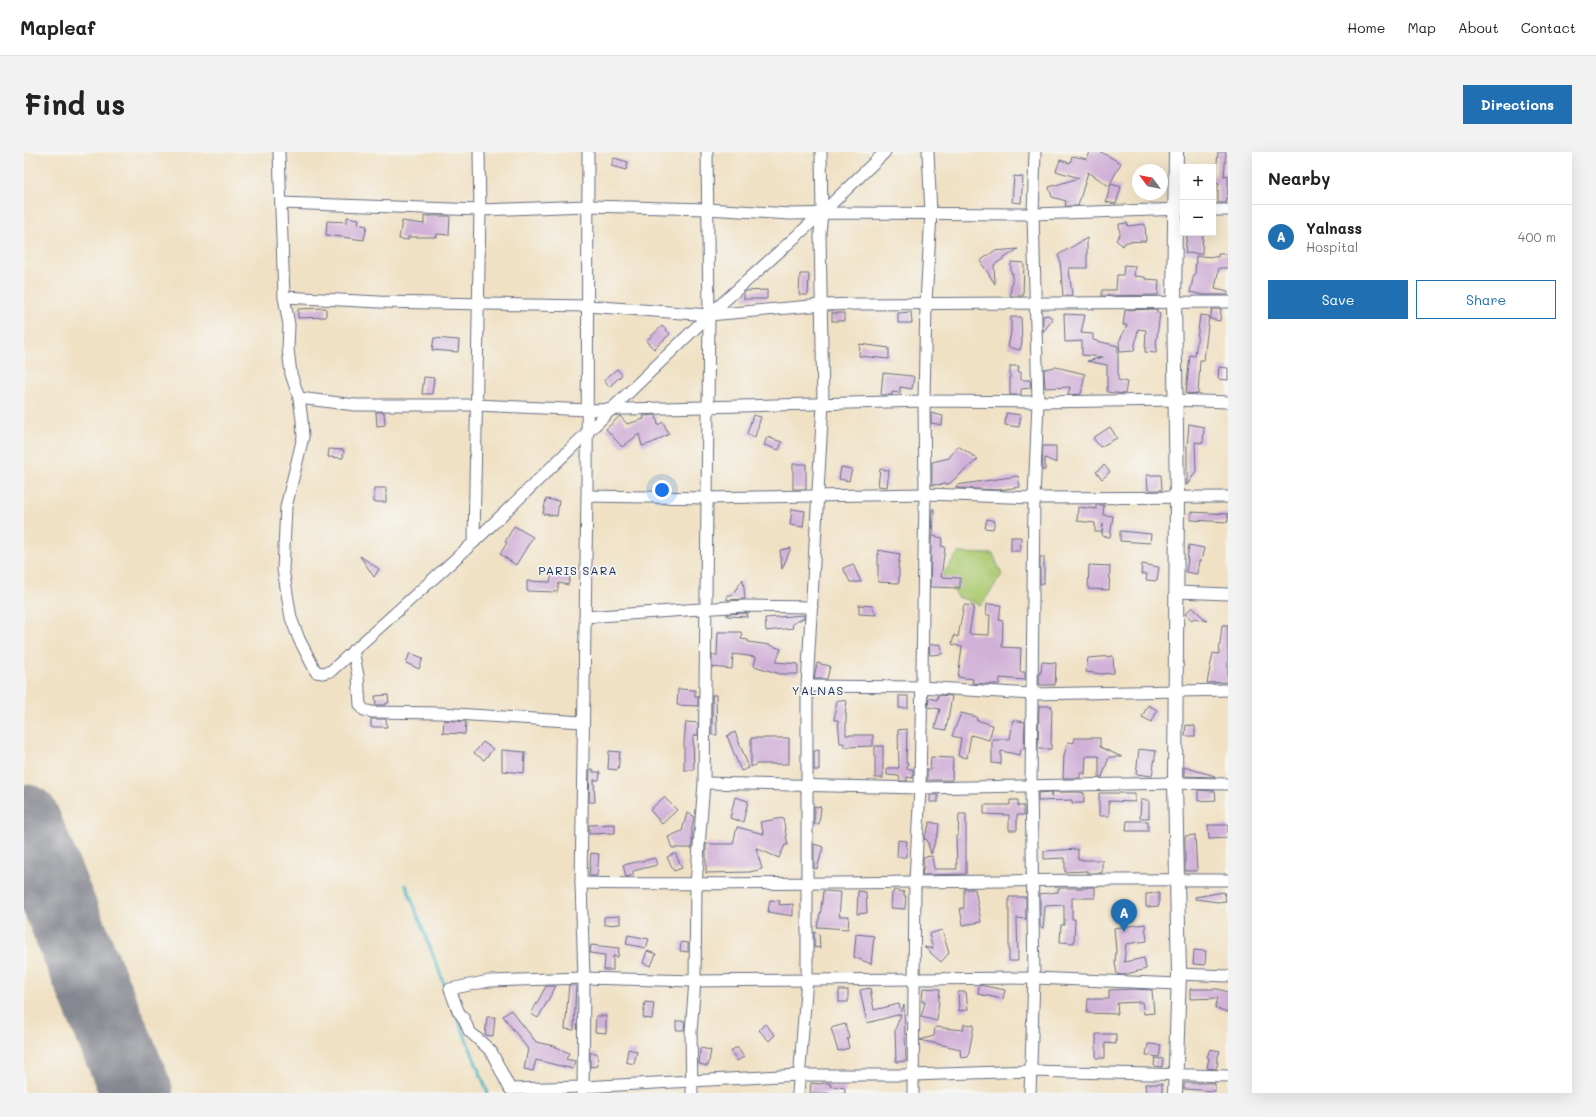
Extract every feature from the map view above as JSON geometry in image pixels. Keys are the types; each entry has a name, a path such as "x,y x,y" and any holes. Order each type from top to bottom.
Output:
{"street":[{"path":"280,152 284,297 289,325 288,349 291,374 299,398 303,436 286,507 283,569 292,618 299,639 316,672 323,673 331,671 474,542 709,315 822,214 885,152"},
{"path":"474,542 480,210 479,152"},
{"path":"583,1090 584,978 581,883 588,410 588,152"},
{"path":"692,1093 691,1032 695,981 696,884 704,783 709,315 707,152"},
{"path":"798,1093 807,979 807,686 819,496 823,403 820,233 822,214 821,152"},
{"path":"913,1093 915,881 920,788 925,494 924,401 926,304 931,213 928,152"},
{"path":"1030,1093 1034,978 1031,785 1034,498 1038,402 1033,214 1035,152"},
{"path":"1175,1093 1179,979 1175,783 1177,497 1174,302 1179,209 1176,152"},
{"path":"281,203 480,210 588,206 707,209 790,214 1033,214 1179,209"},
{"path":"1216,210 1228,210"},
{"path":"284,297 478,305 587,306 709,315 822,305 1228,302"},
{"path":"299,398 355,405 476,405 588,410 924,401 1038,402 1175,400 1228,402"},
{"path":"587,496 707,498 925,494 1034,498 1228,497"},
{"path":"1177,592 1228,594"},
{"path":"585,617 744,606 812,607"},
{"path":"353,650 358,676 360,705 364,710 372,712 440,713 583,722"},
{"path":"807,686 921,687 1032,694 1228,690"},
{"path":"704,783 920,788 1175,783 1228,784"},
{"path":"581,883 696,884 915,881 1228,880"},
{"path":"1228,976 1179,979 1034,978 695,981 584,978 489,981 450,989 458,1011 464,1019 469,1031 491,1051 510,1089 583,1090 692,1081 799,1075 913,1075 1031,1070 1228,1076"}],"green space":[{"path":"958,553 993,554 1002,575 981,605 958,597 942,575"}],"building":[{"path":"1090,152 1101,152 1121,163 1109,186 1088,172 1078,206 1065,206 1066,201 1052,197 1049,187 1079,178 1056,171 1060,160 1070,163 1072,156 1087,159"},
{"path":"1218,152 1226,152 1224,176 1228,175 1228,195 1226,203 1218,203 1217,191 1219,184 1216,183"},
{"path":"614,158 628,162 626,170 611,166"},
{"path":"1014,176 1023,177 1021,203 1012,202"},
{"path":"1111,184 1121,187 1116,204 1106,202"},
{"path":"424,216 450,216 449,235 437,234 437,237 408,237 408,240 399,239 402,221 424,224"},
{"path":"347,217 359,219 358,224 367,226 364,240 326,235 327,221 347,222"},
{"path":"1127,223 1128,226 1145,224 1146,241 1126,242 1123,246 1116,240 1120,234 1119,224"},
{"path":"1187,236 1203,236 1202,254 1185,253"},
{"path":"1087,238 1087,268 1069,268 1072,296 1063,296 1060,260 1058,255"},
{"path":"1018,249 994,265 995,284 980,261 994,251"},
{"path":"1218,254 1228,254 1228,268 1219,268 1215,288 1228,291 1228,295 1203,295 1190,292 1194,274 1195,275 1196,256 1218,257"},
{"path":"1011,262 1024,263 1023,296 1010,296 1013,273 1011,273"},
{"path":"1124,265 1135,266 1134,276 1145,277 1145,279 1159,280 1158,295 1102,296 1102,290 1116,290 1117,275 1123,275"},
{"path":"800,274 809,274 808,295 799,295"},
{"path":"767,290 767,299 744,299 744,293 746,291"},
{"path":"326,308 326,317 298,318 298,309"},
{"path":"1157,309 1157,313 1160,313 1156,353 1145,352 1146,330 1138,329 1134,351 1120,352 1119,342 1127,325 1123,325 1125,310"},
{"path":"1212,309 1221,309 1220,321 1210,319"},
{"path":"911,312 912,323 898,323 898,313"},
{"path":"832,313 844,313 844,321 832,321"},
{"path":"1064,314 1085,315 1081,333 1093,334 1093,340 1118,346 1118,380 1127,382 1125,394 1107,392 1107,365 1087,361 1103,357 1082,355 1082,341 1065,342"},
{"path":"1048,315 1053,319 1043,332 1043,316"},
{"path":"1200,315 1209,316 1204,360 1200,360 1198,394 1186,393 1190,355 1195,356"},
{"path":"1011,317 1021,317 1022,343 1020,350 1008,347 1011,332"},
{"path":"662,326 670,334 654,349 646,341"},
{"path":"434,338 459,340 458,352 432,350"},
{"path":"860,344 889,348 889,359 859,356"},
{"path":"1010,366 1019,366 1018,372 1021,372 1021,380 1030,380 1031,388 1021,389 1021,395 1010,395"},
{"path":"1056,367 1085,374 1081,394 1068,395 1070,387 1045,388 1044,369"},
{"path":"1219,367 1228,368 1228,380 1218,379"},
{"path":"617,369 622,375 609,387 604,380"},
{"path":"883,373 914,377 912,389 900,387 900,393 892,392 892,395 881,395"},
{"path":"424,377 434,378 432,394 422,394"},
{"path":"376,412 384,412 385,425 377,426"},
{"path":"931,413 943,416 942,425 931,423"},
{"path":"1006,413 1021,415 1019,427 1005,425"},
{"path":"656,415 658,425 663,422 669,434 652,443 642,446 639,434 622,447 606,429 620,416 627,424 644,419 643,416"},
{"path":"753,415 761,417 755,437 747,434"},
{"path":"1189,424 1204,427 1203,443 1195,442 1196,471 1187,485 1187,447"},
{"path":"1110,427 1117,438 1100,447 1093,438"},
{"path":"767,437 782,442 779,450 764,445"},
{"path":"958,446 978,459 949,484 932,485 932,462 949,458"},
{"path":"1043,446 1056,446 1056,463 1045,458 1045,470 1042,470"},
{"path":"329,449 344,450 343,458 328,457"},
{"path":"793,464 806,464 806,489 793,489"},
{"path":"1104,465 1110,472 1102,479 1096,472"},
{"path":"841,467 852,469 849,481 839,479"},
{"path":"880,469 889,470 887,487 878,486"},
{"path":"1147,475 1161,475 1162,490 1148,490"},
{"path":"1018,476 1020,487 998,490 956,488 957,485"},
{"path":"374,488 386,488 386,502 374,502"},
{"path":"546,499 559,501 557,516 543,514"},
{"path":"1096,505 1104,505 1103,515 1113,516 1110,537 1102,536 1103,524 1102,532 1095,532 1095,523 1077,521 1078,507 1096,509"},
{"path":"792,509 805,511 803,527 790,525"},
{"path":"932,509 934,509 933,536 943,538 941,546 945,547 941,577 960,578 960,588 930,587"},
{"path":"1191,512 1228,514 1228,522 1191,520"},
{"path":"987,519 995,521 993,529 985,528"},
{"path":"514,526 533,537 516,565 500,554 507,543 505,542"},
{"path":"1120,531 1151,534 1150,543 1120,541"},
{"path":"1011,537 1021,537 1020,551 1011,551"},
{"path":"1189,545 1204,548 1201,561 1199,561 1197,574 1186,572"},
{"path":"791,548 782,569 780,550"},
{"path":"878,550 900,554 898,568 899,583 878,582"},
{"path":"360,556 379,569 374,577"},
{"path":"1040,557 1044,557 1044,584 1040,584"},
{"path":"853,564 861,582 850,582 843,568"},
{"path":"1142,564 1159,567 1157,581 1146,580 1147,574 1141,574"},
{"path":"1089,565 1110,566 1109,590 1088,589"},
{"path":"552,573 570,577 568,585 559,583 557,592 527,591 527,581 550,582"},
{"path":"743,579 745,599 727,600 727,595 732,595"},
{"path":"987,604 1001,605 999,620 1003,621 1002,647 1021,648 1020,672 1025,672 1025,680 1000,678 999,684 984,684 972,683 973,679 958,677 962,647 952,644 954,635 958,637 964,605 974,606 969,634 989,635 990,615 986,615"},
{"path":"859,605 872,606 876,615 859,614"},
{"path":"1192,607 1207,621 1194,618 1192,620 1185,614"},
{"path":"747,613 748,617 727,616 727,614"},
{"path":"804,615 804,618 792,624 793,628 766,631 765,618"},
{"path":"1222,625 1228,625 1228,682 1207,683 1213,653 1219,654"},
{"path":"718,632 741,632 741,639 748,640 748,642 770,645 781,649 776,662 798,664 798,674 780,674 754,666 756,657 733,654 732,669 712,667 712,655 717,655"},
{"path":"941,644 942,654 930,655 929,645"},
{"path":"410,653 423,658 419,669 406,663"},
{"path":"1113,656 1114,673 1101,674 1086,672 1088,658"},
{"path":"1042,662 1056,663 1055,685 1039,685 1039,673 1041,673"},
{"path":"817,663 830,666 827,679 814,679"},
{"path":"678,689 695,690 695,696 698,696 698,706 677,705"},
{"path":"388,695 389,703 386,703 386,705 376,705 375,696"},
{"path":"712,695 716,695 717,735 712,735"},
{"path":"938,695 952,696 946,730 935,728 940,709 928,707 929,698 937,700"},
{"path":"899,696 908,696 908,708 899,708"},
{"path":"837,700 847,701 845,713 846,735 873,735 873,746 844,747 844,743 840,743 838,720 834,720"},
{"path":"1148,705 1157,710 1152,722 1142,717"},
{"path":"1039,706 1052,706 1051,749 1038,749"},
{"path":"961,713 977,717 976,720 993,725 989,740 971,735 967,758 958,756 961,738 952,736"},
{"path":"371,719 386,719 387,727 371,727"},
{"path":"444,720 466,722 465,734 443,733"},
{"path":"1013,720 1025,722 1024,749 1021,749 1020,755 1001,751 1001,764 992,763 992,739 1010,739"},
{"path":"686,722 698,723 698,735 693,736 694,770 684,770"},
{"path":"1186,725 1195,726 1195,736 1185,736"},
{"path":"907,729 906,763 908,763 907,769 913,769 913,778 907,777 907,781 900,781 899,776 887,775 887,768 899,768 898,730"},
{"path":"735,732 749,768 741,771 727,736"},
{"path":"751,738 789,738 789,764 757,764 751,767"},
{"path":"1074,738 1100,738 1100,747 1122,757 1109,757 1102,777 1099,777 1099,756 1086,756 1085,774 1080,772 1080,778 1063,778 1064,755 1068,742 1074,743"},
{"path":"483,742 493,749 484,760 474,753"},
{"path":"875,746 883,746 883,778 875,778"},
{"path":"1139,749 1156,751 1152,776 1136,774"},
{"path":"502,750 525,752 524,773 502,771"},
{"path":"819,750 819,770 814,770 814,751"},
{"path":"609,751 620,752 618,770 608,769"},
{"path":"931,757 953,758 952,780 927,780 927,770 930,770"},
{"path":"1184,767 1215,776 1215,777 1184,776"},
{"path":"590,769 593,769 593,772 600,772 599,780 594,780 595,802 589,802"},
{"path":"1198,790 1215,791 1216,800 1198,801"},
{"path":"1051,792 1051,797 1052,792 1084,793 1084,803 1072,803 1072,800 1038,801 1038,793"},
{"path":"1099,793 1135,793 1135,802 1109,801 1109,816 1099,816"},
{"path":"930,795 938,795 938,802 930,802"},
{"path":"664,797 677,810 662,824 650,810"},
{"path":"735,797 748,801 743,822 730,818"},
{"path":"1010,800 1018,800 1018,806 1024,806 1024,815 1017,815 1017,830 1009,830 1009,815 984,814 984,805 1010,805"},
{"path":"1141,800 1149,800 1149,818 1140,818"},
{"path":"814,806 821,807 819,824 814,824"},
{"path":"687,813 694,816 692,828 692,848 672,848 668,837 682,831"},
{"path":"959,814 966,814 966,874 922,875 924,868 923,857 932,856 934,869 957,869 956,836 958,836"},
{"path":"783,818 788,845 785,845 779,858 756,848 762,869 750,872 706,873 706,844 733,844 737,827 764,834 760,822"},
{"path":"1127,821 1148,821 1148,831 1126,831"},
{"path":"930,822 939,824 938,833 931,854 927,840 924,839"},
{"path":"615,824 615,833 589,834 589,825"},
{"path":"1208,825 1228,825 1228,838 1209,839"},
{"path":"1195,835 1197,871 1185,871 1185,836"},
{"path":"898,840 907,841 906,857 897,857"},
{"path":"814,844 823,847 817,869 814,868"},
{"path":"1078,849 1078,860 1102,860 1102,873 1087,873 1087,871 1065,872 1065,858 1044,859 1044,851"},
{"path":"591,853 599,854 597,876 589,876"},
{"path":"675,853 682,868 674,871 667,857"},
{"path":"655,858 657,865 633,871 633,875 626,877 623,865"},
{"path":"1095,887 1095,898 1072,898 1072,919 1075,919 1074,943 1060,942 1061,925 1064,925 1064,905 1045,906 1043,928 1040,927 1040,894 1058,892 1058,888"},
{"path":"964,889 975,889 981,922 963,925 960,908 964,908"},
{"path":"894,890 904,892 904,896 906,896 905,909 891,908 892,893"},
{"path":"823,891 841,892 839,916 849,916 848,929 817,927"},
{"path":"858,891 866,892 867,913 857,914"},
{"path":"1224,892 1226,901 1218,902 1195,899 1195,897"},
{"path":"1159,893 1159,906 1146,907 1146,894"},
{"path":"1009,897 1026,897 1026,919 1017,918 1018,961 1009,961"},
{"path":"770,900 780,901 779,905 793,904 793,916 768,912"},
{"path":"620,916 620,924 604,925 604,917"},
{"path":"1145,924 1147,941 1126,944 1124,962 1144,958 1146,969 1123,975 1117,974 1115,963 1116,950 1114,928"},
{"path":"942,930 949,953 941,962 924,947 933,949 929,934"},
{"path":"814,932 819,934 820,948 814,947"},
{"path":"856,934 874,936 871,964 854,957"},
{"path":"628,935 649,939 646,948 626,944"},
{"path":"681,942 688,943 688,952 680,951"},
{"path":"591,945 619,948 618,957 613,956 613,970 604,970 605,955 590,953"},
{"path":"1194,950 1206,951 1205,965 1193,964"},
{"path":"647,951 656,954 651,966 643,963"},
{"path":"569,985 576,985 574,1030 565,1029"},
{"path":"979,985 1005,990 1003,999 978,994"},
{"path":"546,986 556,986 538,1018 531,1014"},
{"path":"870,988 874,1010 899,1004 901,1012 904,1005 906,1061 896,1062 895,1030 901,1014 867,1023 860,990"},
{"path":"923,988 940,989 937,1021 921,1017 925,1002 922,1002"},
{"path":"1190,989 1218,989 1228,992 1228,1012 1215,1008 1218,998 1190,999"},
{"path":"839,990 848,990 848,1002 839,1002"},
{"path":"1109,990 1152,990 1154,1013 1144,1014 1142,1002 1117,1003 1118,1014 1087,1013 1088,999 1109,999"},
{"path":"958,992 966,992 968,1010 959,1011"},
{"path":"645,1002 654,1003 652,1019 643,1018"},
{"path":"511,1010 536,1042 554,1046 569,1053 566,1059 575,1061 573,1069 536,1060 533,1071 524,1069 528,1049 503,1016"},
{"path":"596,1016 606,1016 606,1033 595,1032"},
{"path":"487,1017 495,1017 493,1036 485,1035"},
{"path":"676,1021 685,1021 684,1030 676,1030"},
{"path":"765,1024 775,1035 769,1041 759,1030"},
{"path":"845,1024 849,1038 847,1039 849,1048 838,1051 831,1028"},
{"path":"964,1024 974,1025 968,1057 961,1058 960,1049 920,1040 934,1036 935,1027 963,1030"},
{"path":"1096,1034 1116,1034 1116,1044 1105,1043 1105,1058 1096,1058"},
{"path":"1148,1044 1161,1045 1159,1057 1146,1055"},
{"path":"700,1048 711,1050 708,1066 699,1064"},
{"path":"738,1048 744,1057 737,1061 731,1051"},
{"path":"628,1049 637,1051 634,1064 626,1062"},
{"path":"1210,1049 1220,1051 1216,1062 1218,1062 1216,1069 1207,1068 1209,1058 1207,1057"},
{"path":"590,1053 597,1053 598,1066 590,1067"},
{"path":"1155,1058 1163,1059 1162,1067 1154,1066"},
{"path":"811,1083 830,1083 830,1086 845,1088 845,1093 810,1093"},
{"path":"1184,1083 1215,1083 1215,1091 1184,1089"},
{"path":"1145,1084 1162,1084 1162,1093 1146,1093"}],"waterway":[{"path":"406,885 444,984"},
{"path":"458,1019 488,1093"}],"runway":[{"path":"24,820 137,1093"}],"place":[{"name":"Yalnass","path":"1124,932"}],"district":[{"name":"PARIS SARA","path":"578,570"},
{"name":"YALNAS","path":"818,690"}]}
